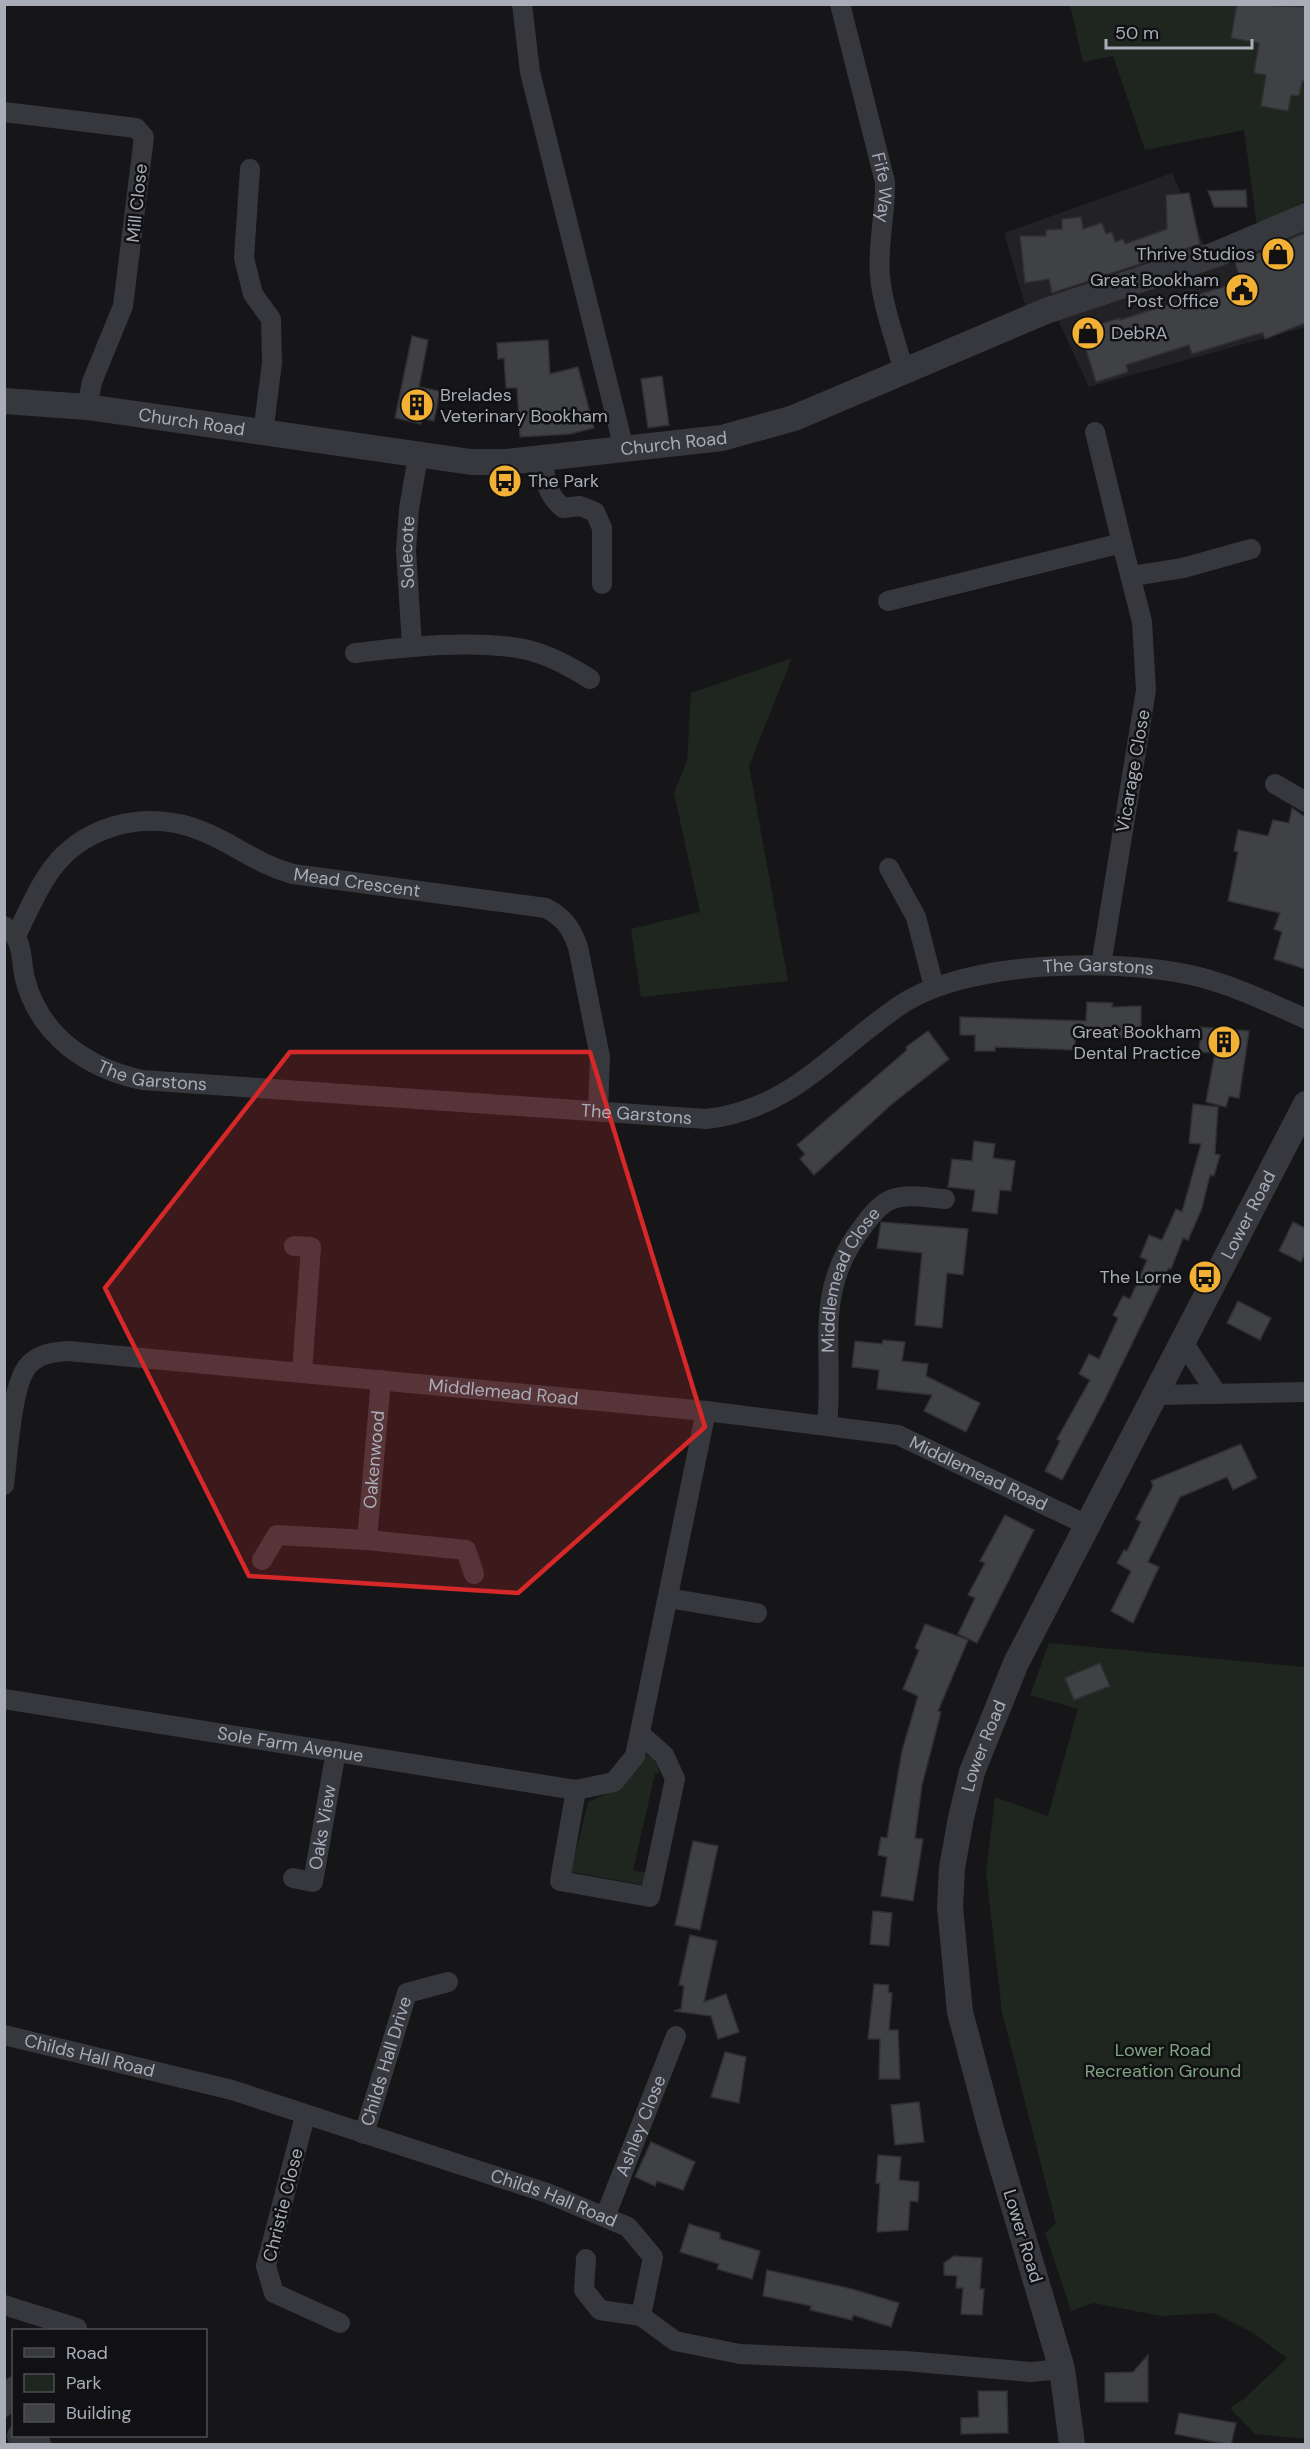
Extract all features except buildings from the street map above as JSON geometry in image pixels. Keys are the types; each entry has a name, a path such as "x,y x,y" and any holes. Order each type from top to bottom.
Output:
{"street":[{"path":"522,4 530,72 624,449"},
{"name":"Fife Way","path":"840,4 885,182 886,207 879,248 880,278 904,372"},
{"name":"Mill Close","path":"4,112 136,128 144,137 123,306 92,382 87,407"},
{"path":"250,170 244,258 254,294 271,320 272,363 263,433"},
{"name":"Church Road","path":"4,401 87,407 471,462 543,459 733,436 794,418 1046,311 1217,254 1305,216"},
{"name":"Vicarage Close","path":"1095,432 1142,622 1145,702 1101,965"},
{"name":"Solecote","path":"412,646 406,551 409,509 418,456"},
{"path":"543,459 546,484 552,499 563,508 580,506 595,512 602,528 603,584"},
{"path":"888,601 1122,543"},
{"path":"1132,576 1183,568 1251,549"},
{"path":"355,653 412,646 519,648 565,663 590,678"},
{"path":"1275,784 1305,802"},
{"name":"Mead Crescent","path":"10,931 46,877 62,858 82,841 104,828 129,821 146,820 181,823 205,832 260,863 293,874 546,908 562,917 572,930 578,947 600,1058 598,1110"},
{"path":"889,868 916,917 934,987"},
{"name":"The Garstons","path":"10,931 20,943 25,979 34,1005 49,1028 69,1048 92,1063 117,1074 142,1080 706,1119 750,1110 798,1086 864,1031 913,997 934,987 1033,967 1101,965 1190,975 1251,994 1305,1019"},
{"name":"Lower Road","path":"1071,2445 1062,2369 991,2129 963,2024 950,1907 952,1868 972,1772 1016,1663 1305,1104"},
{"name":"Middlemead Close","path":"827,1425 829,1403 826,1330 836,1276 851,1242 877,1209 890,1200 910,1196 945,1199"},
{"path":"294,1246 311,1248 302,1372"},
{"path":"1183,1342 1217,1394"},
{"name":"Middlemead Road","path":"4,1485 17,1390 27,1367 45,1353 68,1351 706,1411 898,1435 1087,1524"},
{"name":"Oakenwood","path":"367,1540 381,1380"},
{"path":"1156,1395 1305,1392"},
{"name":"Sole Farm Avenue","path":"4,1699 576,1790 614,1782 635,1756 706,1411"},
{"path":"262,1560 277,1535 367,1540 466,1550 474,1574"},
{"path":"668,1598 757,1613"},
{"path":"576,1790 560,1881 650,1897 675,1779 664,1755 640,1734"},
{"name":"Oaks View","path":"293,1878 313,1881 336,1751"},
{"name":"Childs Hall Drive","path":"364,2134 407,1993 448,1982"},
{"name":"Childs Hall Road","path":"4,2035 232,2090 547,2193 628,2227 653,2257 641,2316"},
{"name":"Ashley Close","path":"605,2217 676,2036"},
{"name":"Christie Close","path":"305,2115 266,2266 274,2293 340,2324"},
{"path":"586,2259 584,2290 600,2310 641,2316 675,2341 740,2354 906,2361 1030,2372 1062,2369"},
{"path":"4,2305 40,2323 77,2328"},
{"path":"4,2407 12,2390"},
{"path":"22,2437 38,2445"}],"highlighted area":[{"path":"290,1052 590,1052 705,1427 518,1593 249,1576 105,1288"}],"shaded area":[{"path":"1172,173 1213,266 1305,229 1305,276 1289,284 1305,327 1089,387 1050,303 1026,308 1004,233"}],"green space":[{"path":"1070,5 1305,5 1305,201 1257,226 1244,130 1145,150 1113,56 1083,62"},
{"path":"792,658 749,766 788,981 641,997 631,929 700,912 674,793 687,761 691,693"},
{"name":"Lower Road Recreation Ground","path":"1049,1643 1305,1667 1305,2439 1255,2434 1230,2408 1244,2399 1287,2358 1253,2333 1214,2313 1161,2316 1093,2303 1071,2311 1045,2233 1056,2223 1002,2012 986,1873 995,1797 1048,1816 1078,1709 1030,1695"},
{"path":"645,1754 657,1760 659,1773 655,1774 633,1870 647,1873 644,1885 571,1872 588,1802 624,1786"}],"place":[{"name":"Thrive Studios","path":"1278,254"},
{"name":"Great Bookham Post Office","path":"1242,290"},
{"name":"DebRA","path":"1088,333"},
{"name":"Brelades Veterinary Bookham","path":"417,405"},
{"name":"The Park","path":"505,481"},
{"name":"Great Bookham Dental Practice","path":"1224,1042"},
{"name":"The Lorne","path":"1205,1277"}]}
